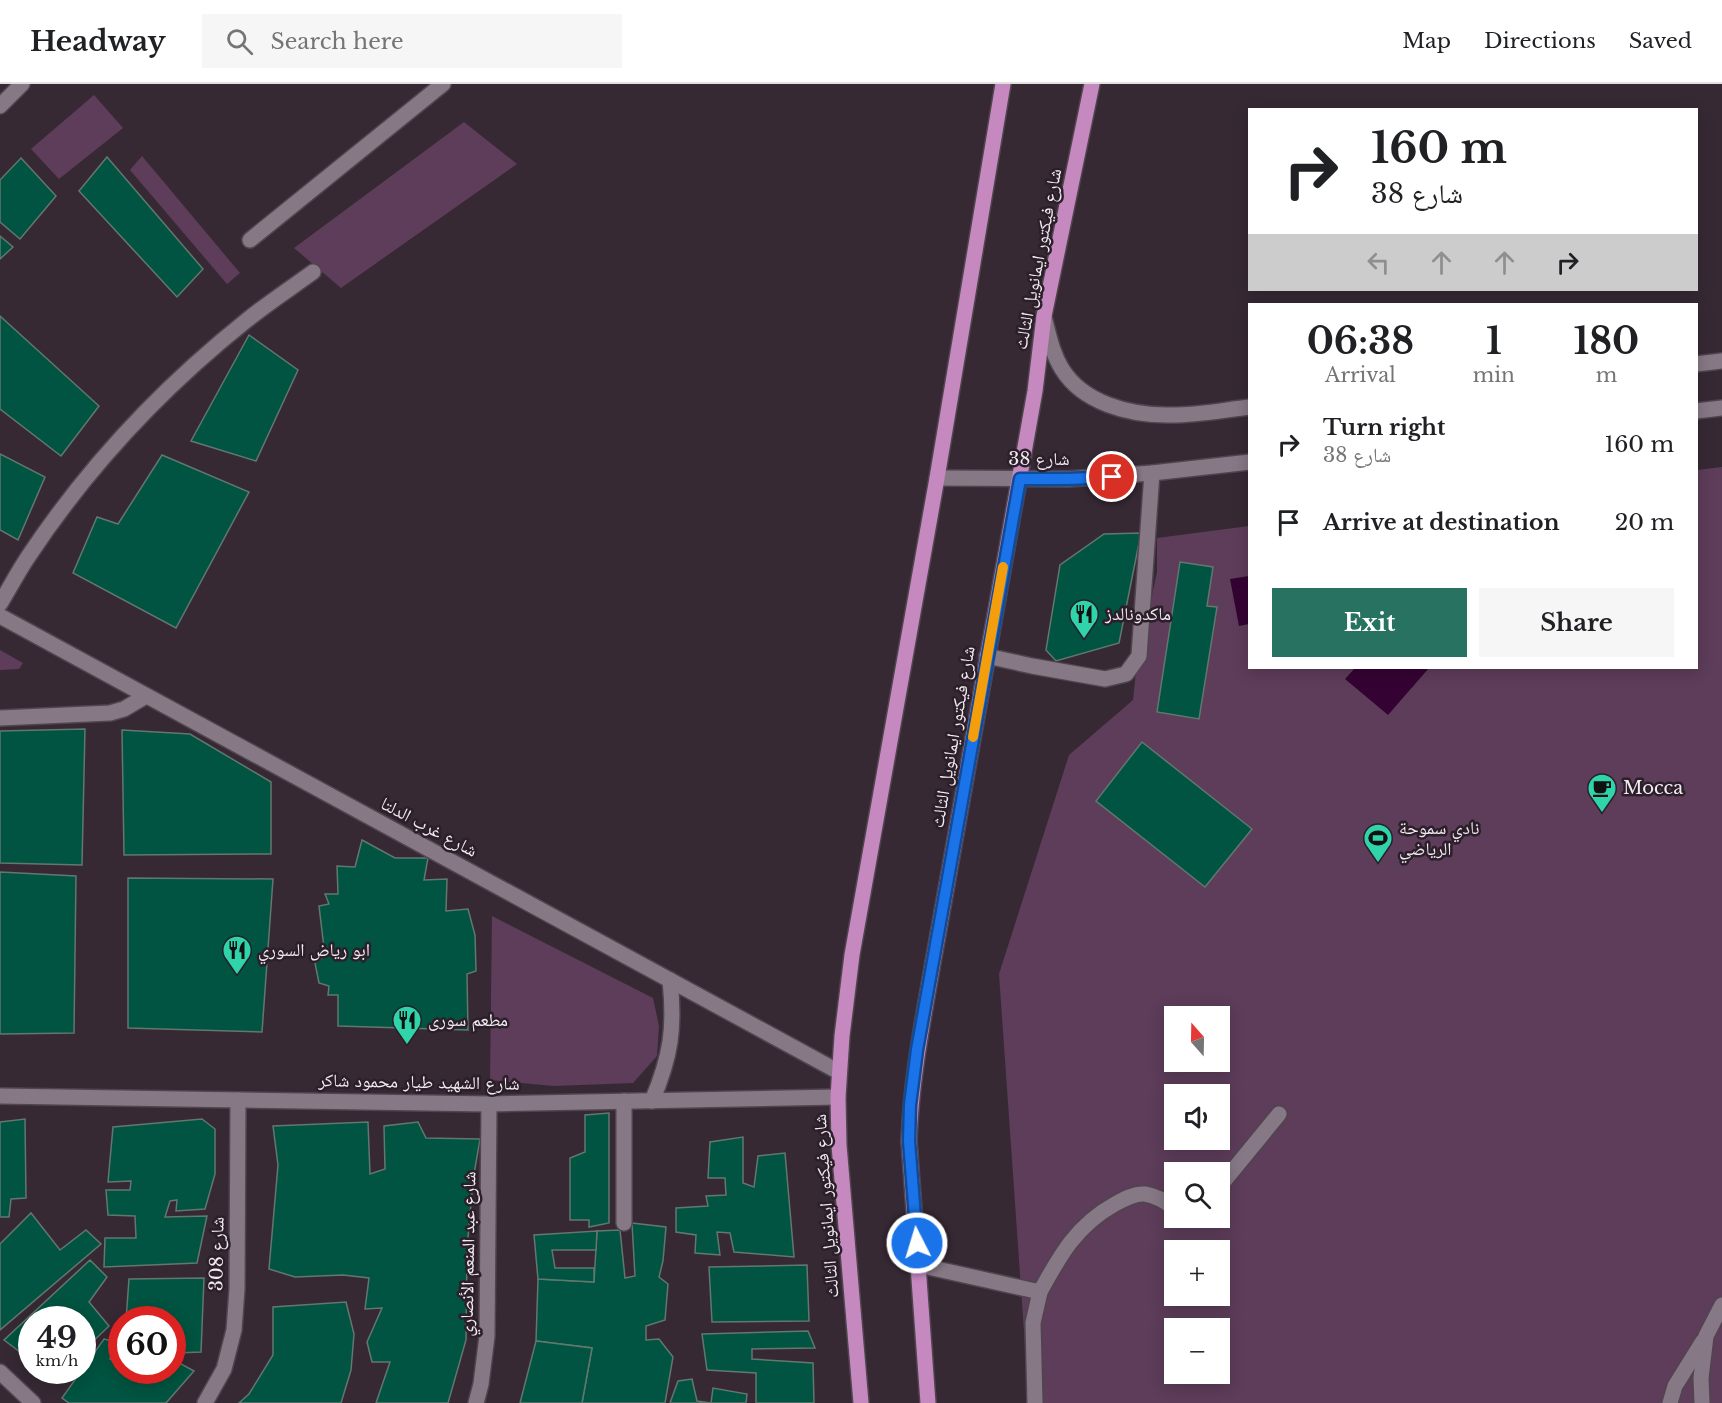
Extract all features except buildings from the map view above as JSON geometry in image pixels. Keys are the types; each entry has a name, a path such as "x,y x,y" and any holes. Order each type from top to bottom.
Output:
{"main road":[{"name":"شارع فيكتور ايمانويل الثالث","path":"861,1403 841,1168 839,1072 852,955 937,478 1003,84"},
{"name":"شارع فيكتور ايمانويل الثالث","path":"928,1403 909,1141 910,1105 917,1050 1035,391 1044,316 1092,84"}],"street":[{"path":"0,106 22,84"},
{"path":"250,240 443,84"},
{"path":"0,604 28,557 76,491 129,430 186,373 247,320 313,272"},
{"path":"1044,316 1054,354 1063,370 1074,384 1089,396 1114,407 1168,416 1248,407"},
{"path":"1698,364 1722,361"},
{"path":"1698,411 1722,408"},
{"name":"شارع 38","path":"937,478 1068,479 1152,473 1248,462"},
{"path":"987,656 1105,679 1126,674 1139,656 1152,473"},
{"name":"شارع غرب الدلتا","path":"0,616 839,1072"},
{"path":"0,718 110,713 124,709 146,696"},
{"path":"652,1101 669,1054 672,1030 670,980"},
{"name":"شارع الشهيد طيار محمود شاكر","path":"0,1096 489,1104 838,1097"},
{"name":"شارع 308","path":"205,1403 224,1369 234,1329 237,1289 238,1100"},
{"path":"624,1101 624,1223"},
{"name":"شارع عبد المنعم الأنصاري","path":"476,1403 481,1384 487,1336 489,1104"},
{"path":"1230,1174 1279,1114"},
{"path":"1035,1403 1033,1323 1040,1292 1058,1258 1082,1228 1096,1216 1126,1198 1143,1193 1164,1200"},
{"path":"919,1265 1040,1292"},
{"path":"1670,1403 1675,1386 1722,1305"},
{"path":"1702,1403 1701,1378 1706,1336"},
{"path":"0,1372 33,1403"}],"shaded area":[{"path":"94,95 123,128 59,179 31,149"},
{"path":"464,122 517,164 341,288 294,248"},
{"path":"142,156 240,273 227,284 130,170"},
{"name":"نادي سموحة الرياضي","path":"1722,467 1722,1403 1029,1403 999,974 1069,755 1133,700 1136,671 1157,572 1157,538 1248,526 1248,669 1698,669 1698,470"},
{"path":"1248,576 1248,624 1239,626 1230,579"},
{"path":"0,650 23,663 19,669 0,670"},
{"path":"1354,669 1428,669 1388,715 1345,679"},
{"path":"492,916 653,998 659,1026 657,1056 633,1083 554,1086 490,1080"}],"slow traffic":[{"path":"973,737 1003,567"}],"place":[{"name":"ماكدونالدز","path":"1084,640"},
{"name":"Mocca","path":"1602,814"},
{"name":"نادي سموحة الرياضي","path":"1378,864"},
{"name":"ابو رياض السوري","path":"237,976"},
{"name":"مطعم سورى","path":"407,1046"}],"route":[{"path":"917,1243 909,1141 910,1105 917,1050 1020,479 1112,477"}]}
